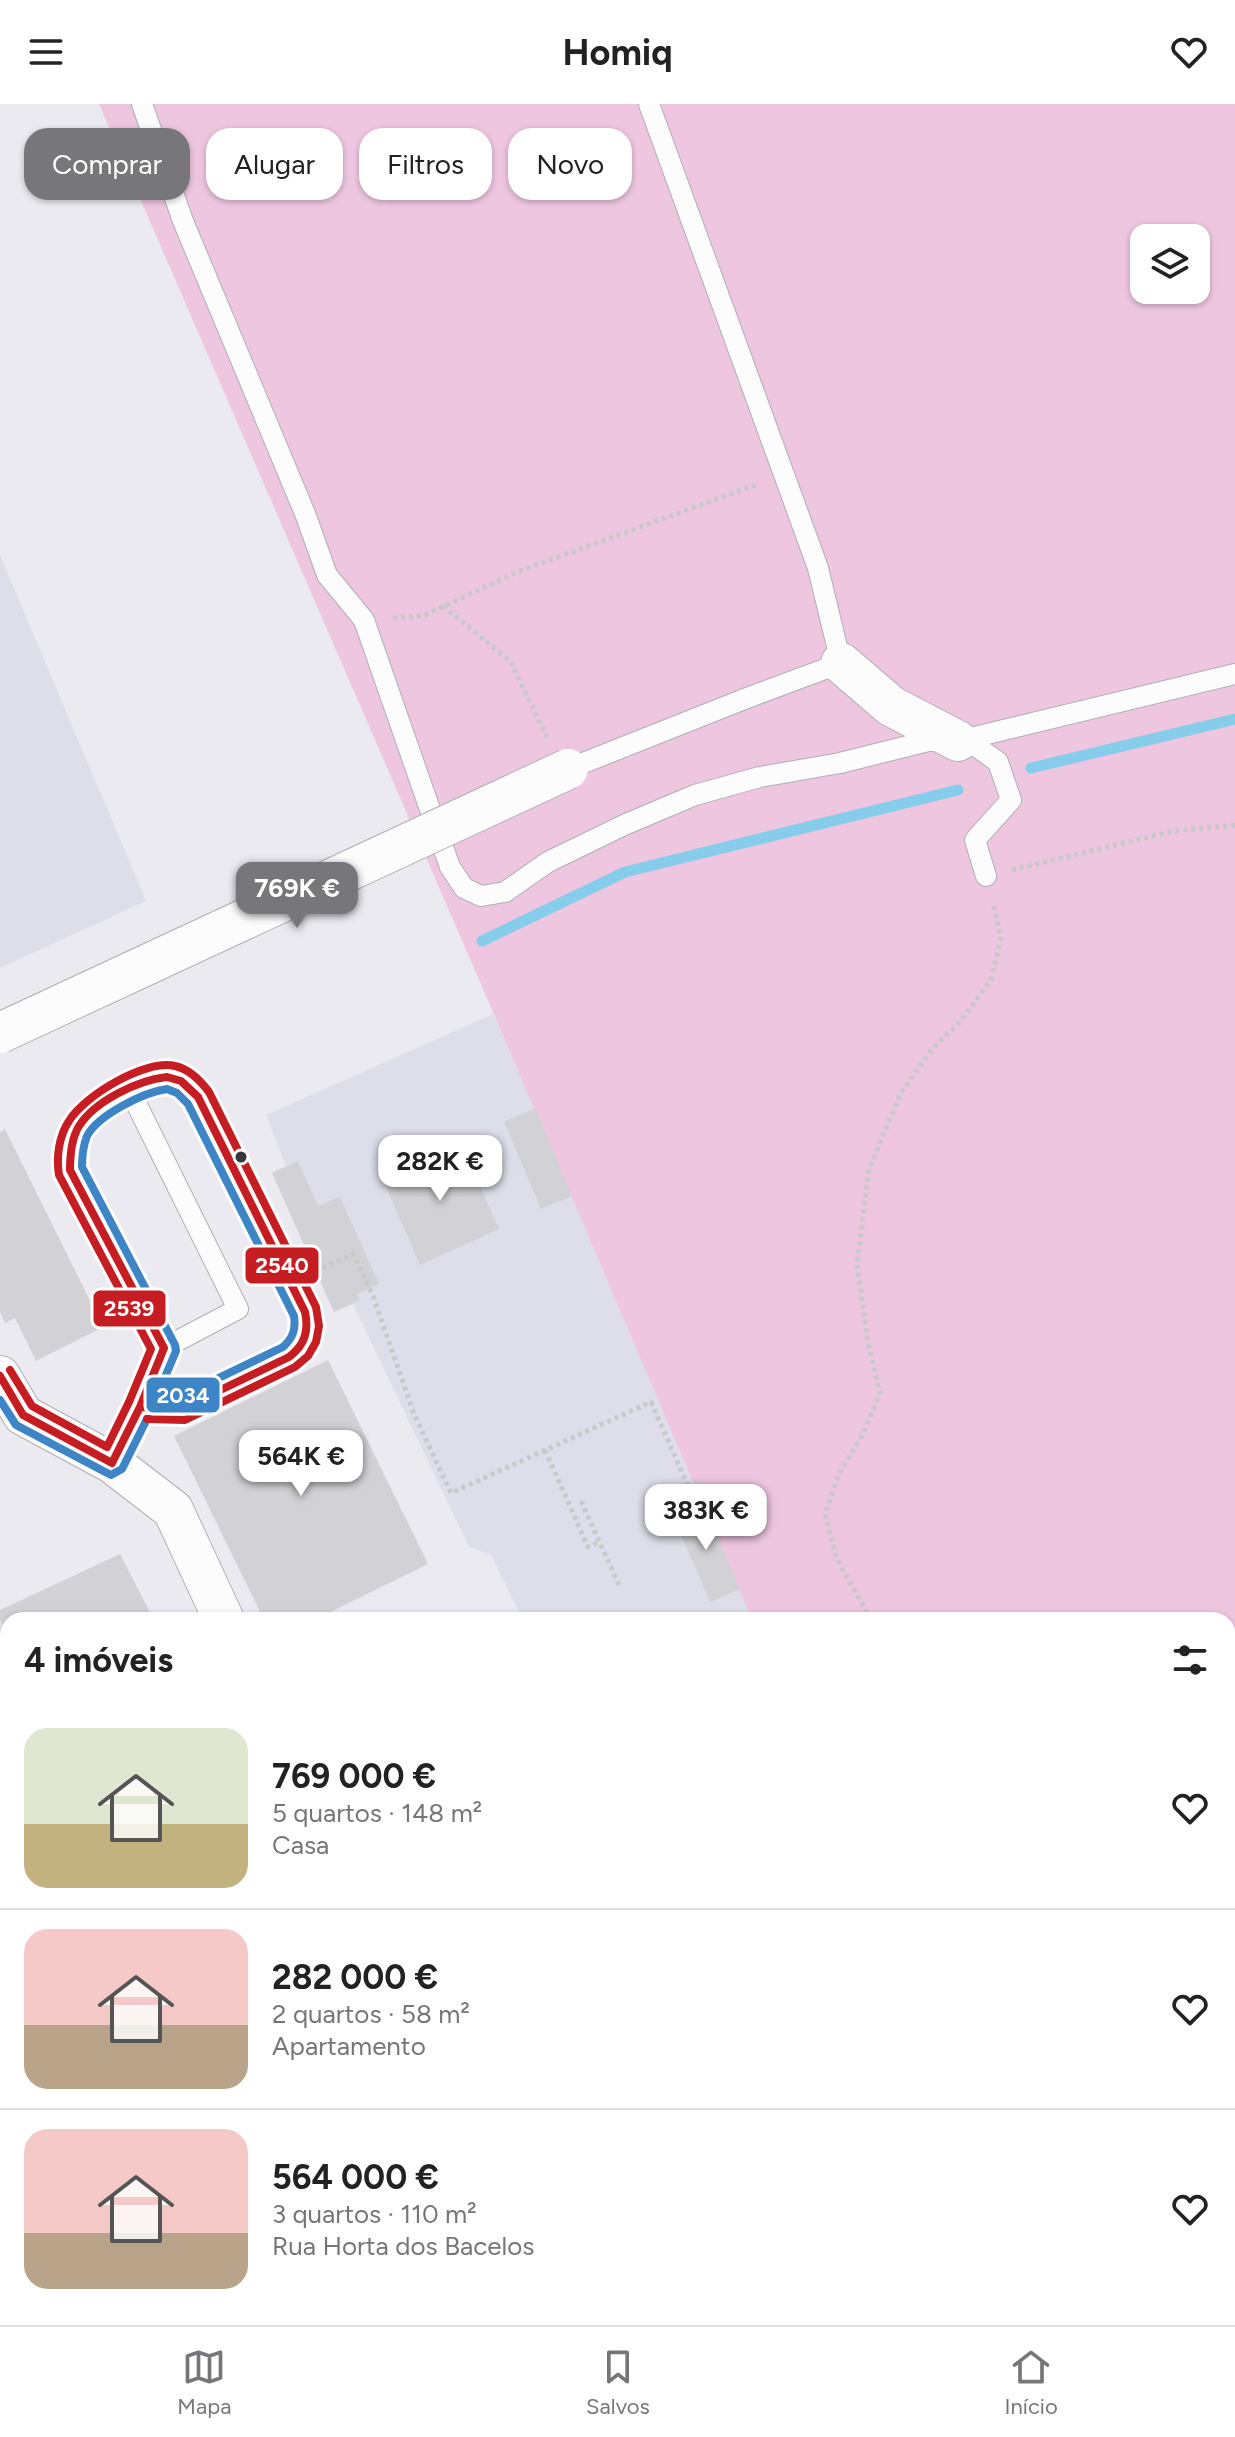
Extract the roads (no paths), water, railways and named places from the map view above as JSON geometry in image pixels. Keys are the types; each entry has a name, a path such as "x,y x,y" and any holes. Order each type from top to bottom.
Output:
{"street":[{"path":"841,663 891,706 958,741"},
{"path":"0,1033 568,769"},
{"path":"0,1376 23,1415 112,1463 173,1510 220,1612"}],"lane":[{"path":"142,104 183,221 306,516 327,575 364,620 450,867 464,888 481,896 505,892 548,862 695,795 760,777 840,763 928,741 958,741 1235,674"},
{"path":"568,769 841,663 818,568 649,104"},
{"path":"958,741 977,747 998,762 1011,800 975,840 986,876"},
{"path":"140,1407 181,1409 289,1357 299,1350 308,1324 305,1312 198,1097 188,1085 166,1077 150,1081 92,1110 79,1126 70,1148 70,1170 164,1348"},
{"path":"112,1463 140,1407 164,1348 238,1309 130,1091"}],"waterway":[{"path":"1031,768 1235,719"},
{"path":"482,941 625,872 958,790"}]}
